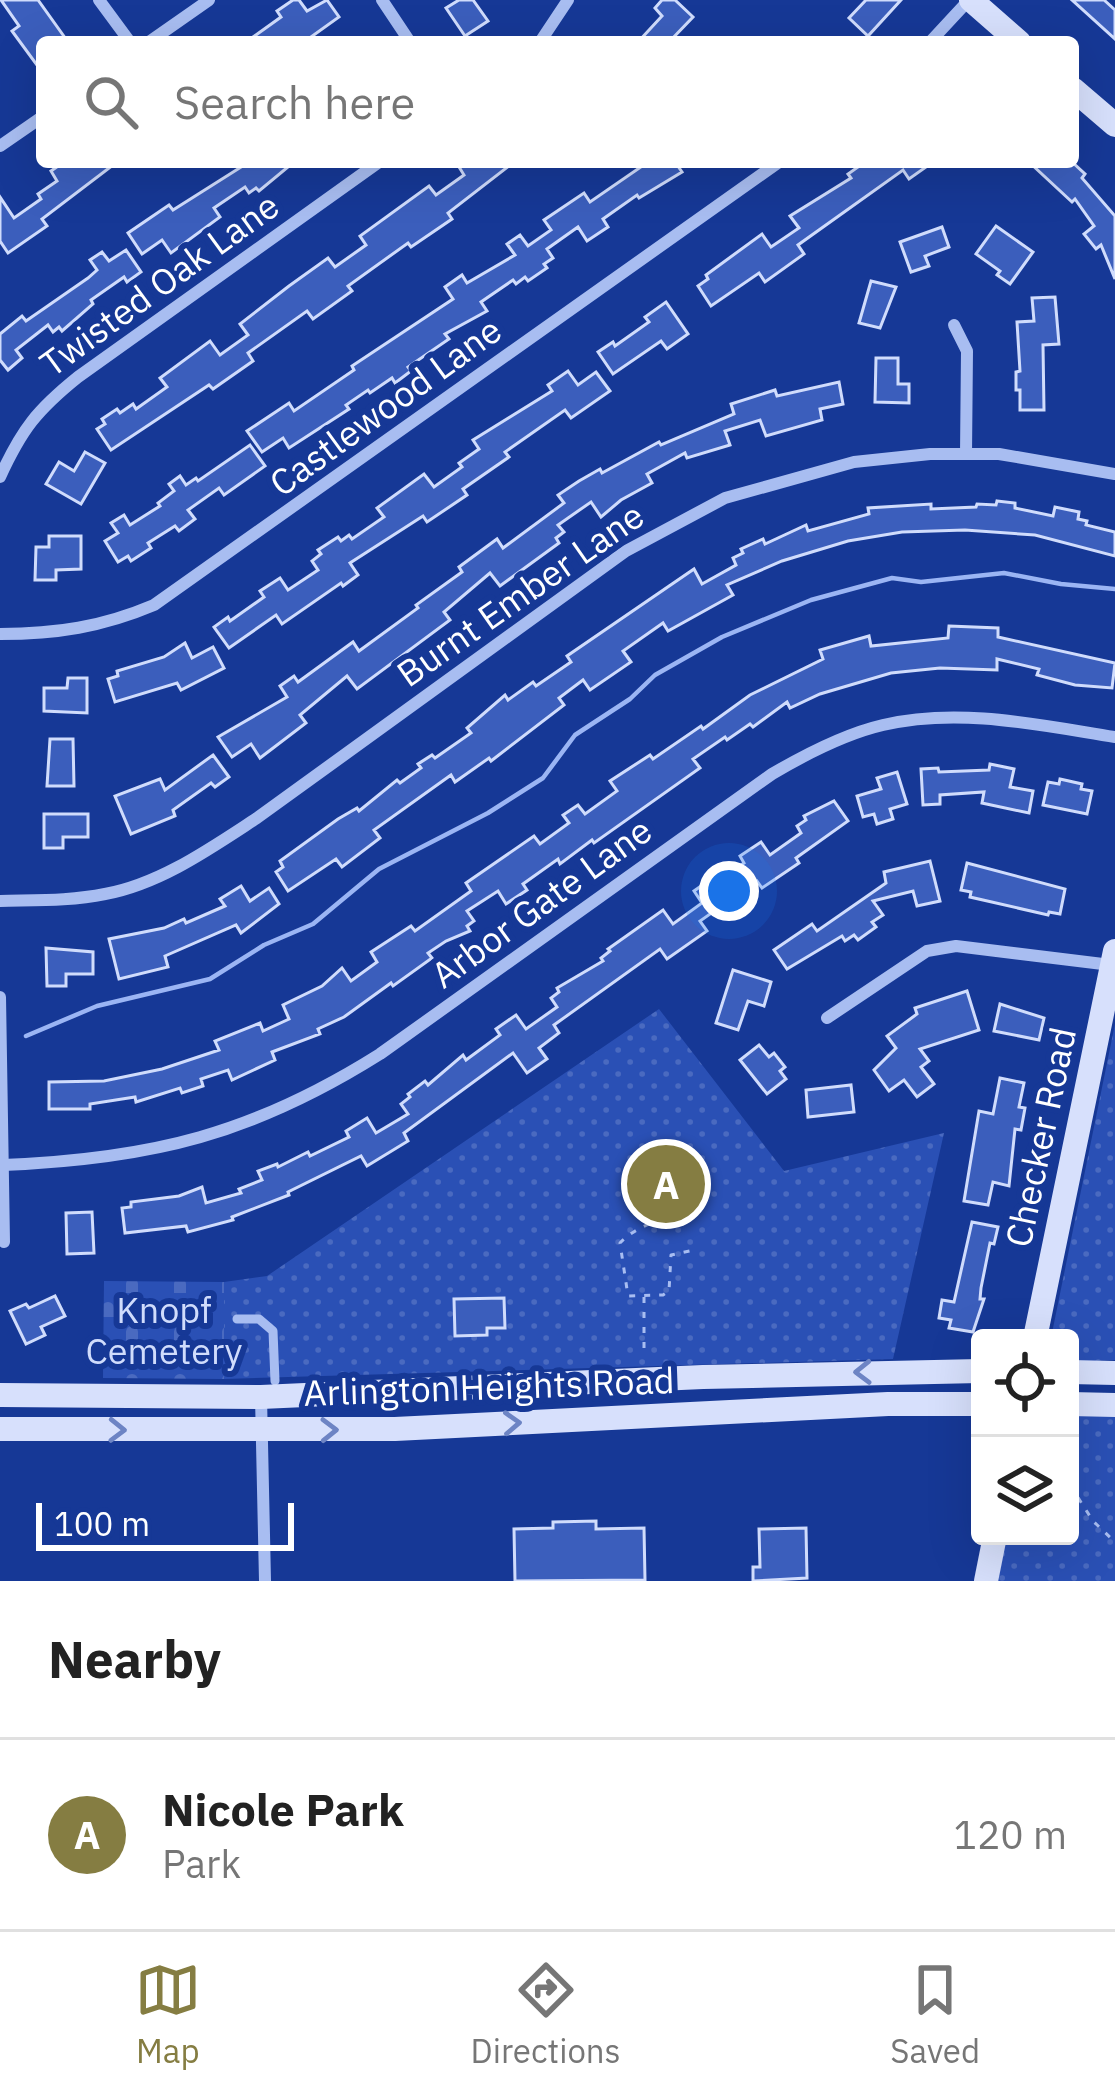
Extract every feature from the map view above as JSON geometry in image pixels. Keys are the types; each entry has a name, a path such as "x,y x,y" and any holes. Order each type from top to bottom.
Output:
{"main road":[{"path":"970,0 1012,36"},
{"path":"1079,94 1115,125"},
{"name":"Checker Road","path":"1036,1329 1114,958"},
{"name":"Arlington Heights Road","path":"0,1395 971,1371"},
{"path":"1079,1372 1115,1372"},
{"name":"Arlington Heights Road","path":"0,1429 263,1431 971,1404"},
{"path":"1079,1405 1115,1405"},
{"path":"986,1581 993,1545"}],"street":[{"path":"99,0 126,36"},
{"path":"158,36 209,0"},
{"path":"382,0 406,36"},
{"path":"544,36 568,0"},
{"path":"936,36 970,0"},
{"path":"0,146 36,121"},
{"name":"Twisted Oak Lane","path":"0,477 39,409 78,376 371,168"},
{"name":"Castlewood Lane","path":"0,634 52,634 93,627 154,605 771,168"},
{"path":"954,325 967,351 966,454"},
{"name":"Burnt Ember Lane","path":"0,902 107,894 202,853 626,551 725,498 854,462 966,454 1045,459 1115,474"},
{"name":"Arbor Gate Lane","path":"3,1165 122,1157 195,1140 272,1114 332,1084 772,774 880,725 992,718 1115,737"},
{"path":"826,1018 927,951 956,946 1114,958"},
{"path":"0,997 4,1242"},
{"path":"265,1581 263,1431 268,1389"}],"lane":[{"path":"237,1319 259,1319 274,1331 268,1389"}],"path":[{"path":"693,1214 672,1215 626,1235 620,1243 628,1296 669,1291 670,1255 694,1250"},
{"path":"644,1295 644,1355"},
{"path":"1079,1500 1115,1542"}],"green space":[{"path":"659,1009 784,1171 944,1133 893,1359 224,1379 224,1282 267,1276"},
{"path":"1115,1024 1115,1360 1079,1362 1079,1329 1053,1329"},
{"name":"Knopf Cemetery","path":"104,1281 224,1282 224,1379 103,1378"},
{"path":"1079,1416 1115,1416 1115,1581 993,1581 1000,1545 1079,1545"}],"building":[{"path":"1,0 38,0 64,36 36,36 36,64 12,31 19,26"},
{"path":"293,0 299,0 307,11 327,0 339,17 312,36 254,36 281,17 277,11"},
{"path":"459,0 473,0 488,21 465,36 446,8"},
{"path":"662,0 675,0 693,17 675,36 644,36 662,16 655,8"},
{"path":"866,0 901,0 868,36 849,18"},
{"path":"1072,0 1104,0 1115,10 1115,39"},
{"path":"109,168 42,219 47,226 8,253 0,241 0,197 14,218 57,181 51,171"},
{"path":"240,168 287,168 259,191 249,193 245,187 214,208 220,217 171,253 162,240 142,254 128,233 169,205 173,210"},
{"path":"460,168 506,168 448,213 452,219 411,247 408,243 348,286 352,291 313,319 307,311 248,353 253,361 111,450 97,429 105,424 102,419 133,404 136,409 167,387 160,378 210,341 220,355 248,335 240,324 289,286 328,258 335,267 366,245 360,236 429,186 436,195 464,175"},
{"path":"639,168 679,168 682,172 603,219 608,227 587,241 578,227 547,249 553,258 544,264 547,268 528,281 525,277 516,284 513,280 481,302 487,311 445,334 449,339 408,367 411,371 395,383 392,378 368,390 346,405 349,409 289,448 283,438 262,452 247,431 289,403 294,411 453,299 445,287 462,275 467,283 515,255 507,244 520,235 528,246 551,230 544,220 584,193 590,202"},
{"path":"856,168 925,168 909,179 903,170 798,245 804,254 765,282 759,273 711,306 698,286 708,279 706,275 762,234 771,247 799,228 790,216 851,178 848,174"},
{"path":"1035,168 1078,168 1085,174 1082,178 1115,216 1115,279 1101,245 1096,249 1084,234 1094,226 1075,199 1072,202"},
{"path":"996,226 1033,252 1010,284 976,254"},
{"path":"942,227 949,247 925,256 929,266 911,272 900,242"},
{"path":"126,250 141,272 127,282 124,277 91,300 93,304 62,331 59,327 53,332 48,325 16,350 22,358 8,370 0,360 0,334 88,278 97,270 90,260 102,252 109,261"},
{"path":"871,281 896,287 880,328 859,323"},
{"path":"1055,297 1059,344 1043,345 1044,410 1020,410 1017,322 1034,321 1032,298"},
{"path":"666,302 688,334 667,349 661,341 613,374 598,352 649,322 645,317"},
{"path":"876,358 898,358 898,384 909,384 909,403 875,402"},
{"path":"568,371 578,385 596,372 610,391 571,418 565,410 505,452 509,457 463,489 467,495 427,522 423,516 350,563 358,575 343,586 341,583 282,624 276,615 229,648 214,627 264,597 260,591 280,578 288,590 318,570 312,561 321,554 318,550 338,537 352,539 384,517 377,508 424,474 434,487 462,467 459,463 479,449 473,440 552,391 548,385"},
{"path":"839,382 843,404 820,409 822,420 766,436 760,420 725,431 730,445 687,458 685,453 647,474 652,483 601,517 591,502 558,525 564,532 556,538 559,543 500,586 490,573 444,612 450,620 357,689 347,676 300,715 306,723 260,758 251,744 232,757 218,737 287,697 280,686 294,676 298,682 353,642 359,651 418,608 462,572 459,567 497,539 503,548 564,503 558,495 579,481 659,442 734,414 731,404 775,390 777,396"},
{"path":"250,445 265,466 224,495 219,488 188,510 195,519 179,531 175,526 131,561 128,556 118,562 105,541 118,533 111,523 124,515 130,525 160,506 174,491 169,484 180,476 186,485 198,481"},
{"path":"85,452 105,463 81,504 46,484 59,462 74,471"},
{"path":"997,501 1053,516 1055,507 1079,512 1078,519 1087,521 1086,525 1115,532 1115,556 1035,535 965,530 902,532 848,541 782,561 727,585 733,595 668,631 663,623 623,651 631,662 590,690 583,680 559,698 564,705 491,761 455,782 451,775 374,830 380,838 342,867 336,859 288,891 276,872 283,867 280,861 338,819 359,811 397,780 400,783 421,768 418,764 471,733 467,728 505,695 508,700 533,682 536,686 571,662 567,656 694,569 702,584 736,565 733,558 743,553 741,549 763,539 765,544 806,525 808,531 869,514 868,508 976,507"},
{"path":"49,536 81,536 81,569 56,570 56,580 35,580 36,547 49,547"},
{"path":"949,626 998,628 998,637 1115,663 1112,688 1075,685 1037,675 1039,669 997,659 997,670 940,668 891,673 790,708 787,702 753,727 750,724 725,737 693,759 700,768 594,843 592,840 560,864 558,859 523,884 527,890 506,904 498,891 467,911 474,921 467,926 470,931 428,953 432,958 318,1029 320,1034 272,1052 275,1060 232,1080 228,1070 201,1079 203,1086 182,1093 180,1088 136,1102 135,1097 90,1104 90,1109 49,1109 49,1082 104,1081 162,1069 219,1050 215,1041 260,1023 263,1031 289,1019 283,1005 322,986 342,968 351,981 377,962 371,952 411,926 415,931 471,891 466,883 534,836 540,844 569,823 563,815 578,805 585,814 617,791 610,781 703,729 750,695 823,659 820,650 869,636 871,646 948,638"},
{"path":"185,643 192,658 213,647 224,668 181,690 177,683 115,702 108,679 118,676 117,671 164,657"},
{"path":"68,678 87,678 87,713 44,711 44,688 67,688"},
{"path":"50,739 73,739 74,786 47,786"},
{"path":"213,755 229,777 215,787 211,783 173,810 175,816 131,834 115,796 160,779 165,790"},
{"path":"990,764 1014,769 1010,787 1033,791 1029,813 982,803 984,792 940,795 940,804 923,805 921,769 989,770"},
{"path":"897,772 907,804 890,809 893,819 877,824 874,814 863,817 857,796 881,789 877,778"},
{"path":"1060,779 1092,791 1087,814 1043,805 1048,782 1059,784"},
{"path":"834,801 848,821 762,888 757,881 700,921 707,931 667,959 660,949 554,1025 559,1033 539,1048 547,1059 527,1073 513,1053 404,1133 408,1141 367,1166 361,1156 233,1220 188,1232 186,1226 125,1233 122,1208 131,1207 131,1202 179,1196 202,1187 206,1203 241,1193 239,1189 262,1180 258,1171 308,1152 310,1156 349,1137 346,1131 367,1118 376,1133 408,1114 401,1104 425,1081 428,1085 463,1055 466,1060 500,1035 496,1029 516,1015 526,1029 557,1007 551,998 559,992 557,988 603,961 608,949 663,910 673,924 702,903 694,891 707,882 710,887 744,863 740,856 761,842 770,855 801,833 797,826 806,820 804,816"},
{"path":"44,814 88,814 88,837 63,837 63,848 44,848"},
{"path":"930,861 940,901 917,906 913,891 873,901 883,915 872,922 876,927 858,940 854,935 845,941 842,936 787,969 774,950 812,924 817,931 886,883 884,872"},
{"path":"967,863 1065,889 1060,914 970,897 971,892 961,890"},
{"path":"241,886 250,901 269,888 279,904 241,933 236,925 165,956 168,967 119,979 109,939 184,919 186,923 225,906 220,899"},
{"path":"46,948 93,952 93,974 66,974 66,986 47,986"},
{"path":"733,970 771,982 764,1006 748,1001 738,1030 716,1023"},
{"path":"967,991 979,1030 920,1049 929,1061 921,1067 934,1084 917,1097 904,1080 889,1091 874,1070 896,1048 887,1036 917,1014 915,1008"},
{"path":"1000,1004 1044,1018 1039,1040 994,1031"},
{"path":"759,1045 785,1067 780,1071 786,1079 767,1094 740,1060"},
{"path":"1000,1078 1024,1083 1019,1107 1025,1108 1021,1130 1015,1129 1009,1186 993,1182 988,1205 964,1201 979,1111 993,1114"},
{"path":"851,1085 854,1112 808,1117 806,1090"},
{"path":"92,1212 94,1253 67,1254 66,1213"},
{"path":"972,1222 998,1227 981,1288 980,1299 984,1299 971,1332 949,1328 951,1320 939,1318 942,1300 954,1302"},
{"path":"55,1296 65,1316 41,1327 45,1335 26,1344 10,1311"},
{"path":"504,1298 505,1328 487,1328 487,1335 455,1336 454,1299"},
{"path":"596,1521 596,1529 644,1528 645,1580 515,1581 514,1529"},
{"path":"806,1528 807,1578 753,1581 753,1567 760,1567 759,1529"}],"waterway":[{"path":"26,1036 97,1006 210,979 264,945 313,924 379,869 488,813 543,778 575,735 630,699 655,675 722,637 811,600 892,578 921,582 1004,573 1115,589"}],"place":[{"name":"Nicole Park","path":"666,1184"}]}
